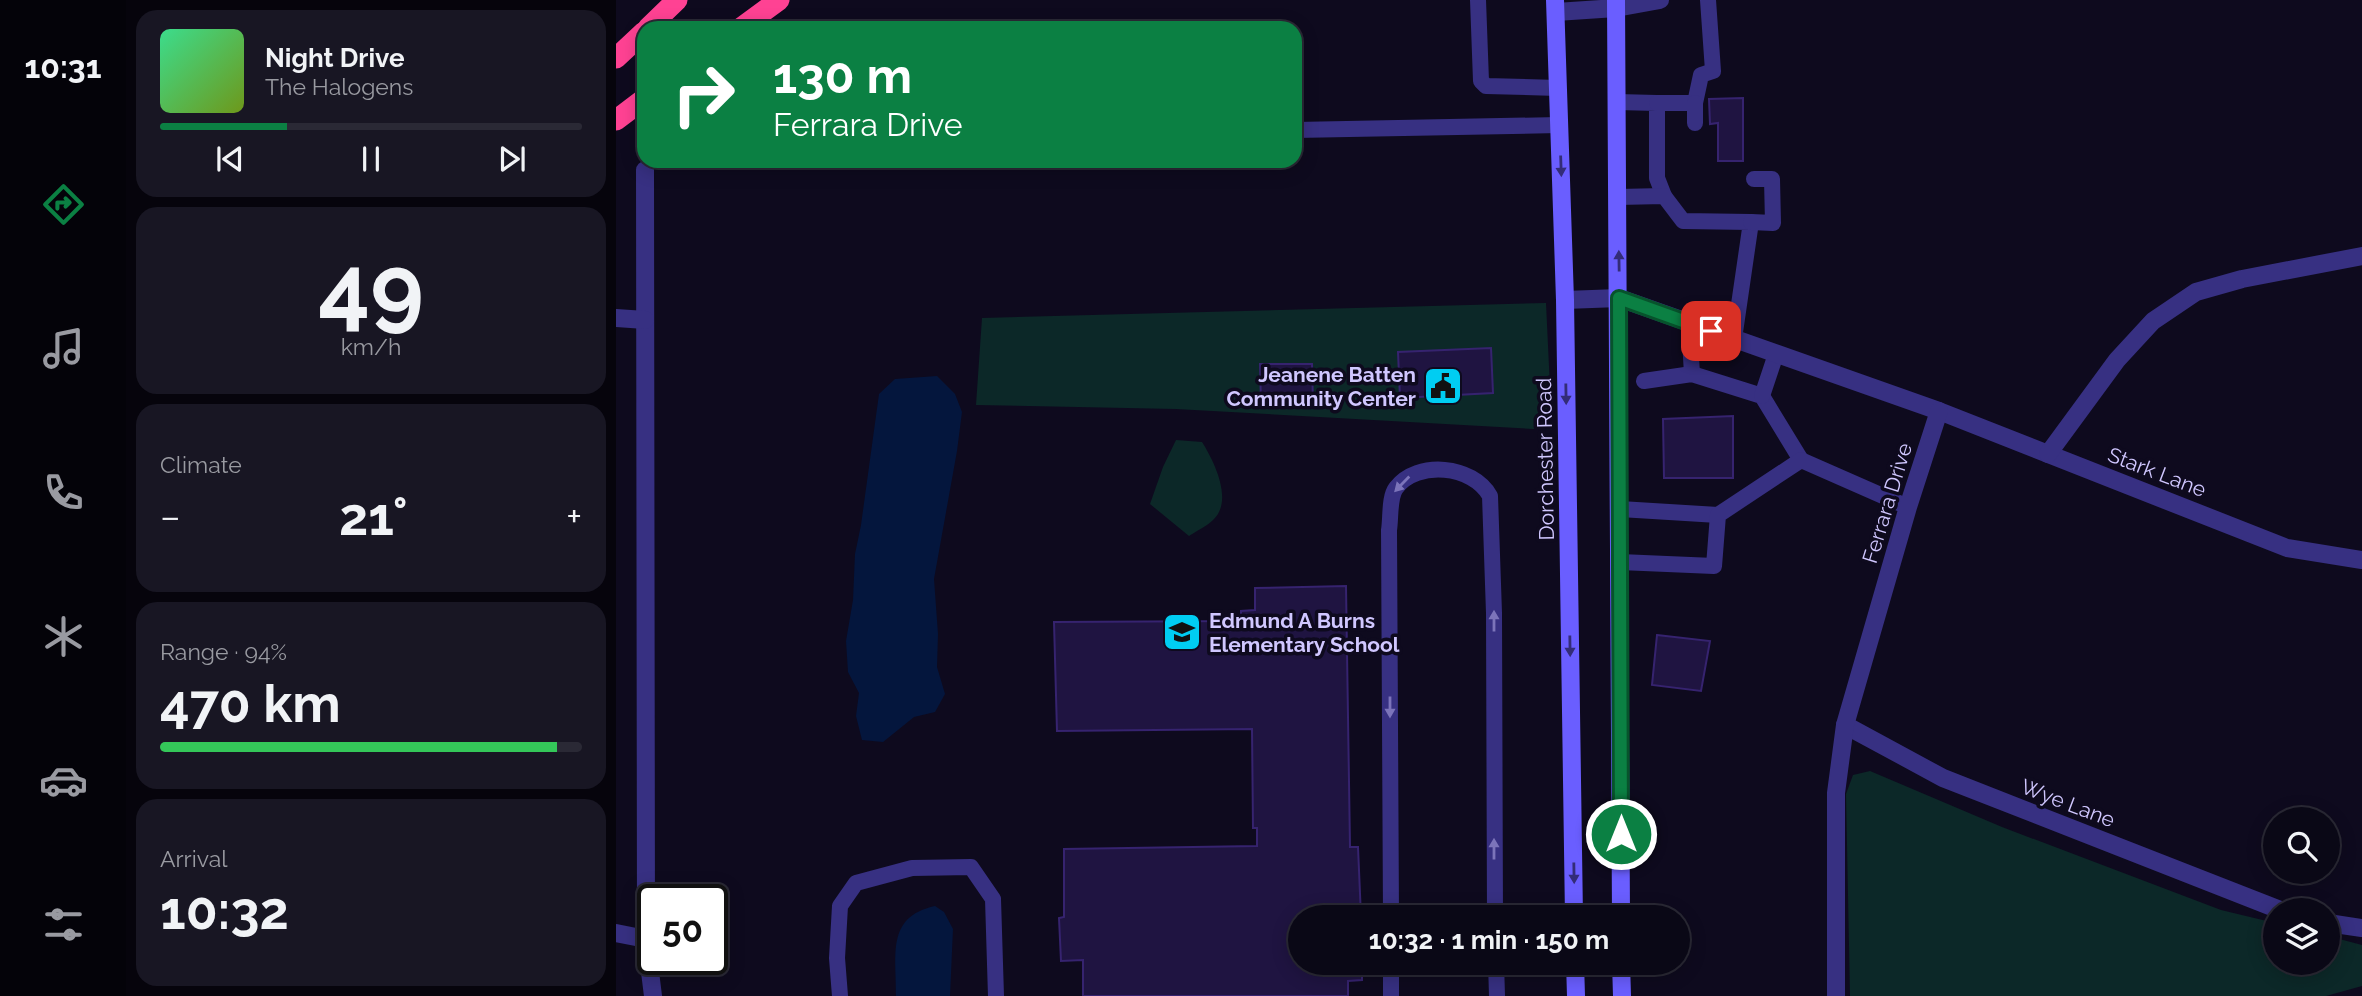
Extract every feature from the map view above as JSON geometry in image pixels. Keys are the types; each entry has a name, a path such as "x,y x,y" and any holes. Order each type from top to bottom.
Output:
{"highway":[{"path":"655,21 677,0"},
{"path":"750,21 779,0"},
{"path":"616,58 637,38"},
{"path":"616,120 637,104"}],"main road":[{"path":"1616,4 1621,905"},
{"name":"Dorchester Road","path":"1555,6 1565,300 1574,905"},
{"path":"1575,975 1576,996"},
{"path":"1621,975 1622,996"}],"street":[{"path":"1555,6 1660,0"},
{"path":"645,170 646,884"},
{"path":"2048,454 2117,359 2153,321 2196,292 2242,279 2362,256"},
{"path":"1565,300 1619,298 1939,411"},
{"path":"616,318 645,320"},
{"name":"Stark Lane","path":"1939,411 2287,548 2362,560"},
{"name":"Ferrara Drive","path":"1836,996 1836,793 1845,725 1908,506 1939,411"},
{"name":"Wye Lane","path":"1845,725 1943,778 2263,903"},
{"path":"2340,925 2362,928"},
{"path":"616,933 637,937"},
{"path":"650,975 653,996"}],"lane":[{"path":"1478,0 1481,81 1486,86 1558,88"},
{"path":"1695,123 1695,103 1701,75 1713,71 1708,0"},
{"path":"1617,102 1695,103"},
{"path":"1657,103 1664,197 1684,221 1696,214 1773,223 1772,179 1754,179"},
{"path":"1302,130 1559,125"},
{"path":"1618,197 1664,197"},
{"path":"1734,339 1751,222"},
{"path":"1689,323 1692,374"},
{"path":"1762,396 1776,354"},
{"path":"1644,381 1692,374 1762,396 1801,460 1908,506"},
{"path":"1620,509 1718,515 1801,460"},
{"path":"1391,905 1389,530 1394,491 1406,477 1420,471 1460,472 1477,481 1490,496 1494,613 1495,905"},
{"path":"1620,562 1714,566 1718,515"},
{"path":"840,996 837,958 840,906 856,883 912,868 971,867 993,899 996,996"},
{"path":"1391,975 1391,996"},
{"path":"1496,975 1497,996"}],"green space":[{"path":"1546,303 1552,430 1176,409 976,405 982,318"},
{"path":"1176,440 1202,442 1216,470 1222,492 1219,512 1210,522 1189,536 1150,504"},
{"path":"1870,771 2002,827 2221,910 2263,920 2263,975 2340,975 2340,939 2362,945 2362,986 2326,996 1850,996 1846,794 1853,775"}],"water":[{"path":"937,376 955,394 962,412 934,579 938,634 937,667 945,694 935,712 914,717 883,742 862,740 856,716 859,693 848,672 846,641 853,600 855,554 879,394 895,379"},
{"path":"935,906 944,912 953,929 950,996 896,996 896,953 901,929 908,919 919,911"}],"building":[{"path":"1743,98 1743,161 1718,161 1718,123 1710,124 1709,99"},
{"path":"1491,348 1493,393 1400,398 1398,352"},
{"path":"1260,364 1312,364 1313,403 1261,404"},
{"path":"1733,416 1733,478 1664,478 1663,419"},
{"name":"Edmund A Burns Elementary School","path":"1346,586 1350,847 1358,847 1360,905 1288,905 1288,975 1362,975 1362,980 1348,981 1348,996 1083,996 1083,960 1061,961 1059,918 1064,917 1064,849 1257,846 1257,828 1253,828 1252,729 1057,731 1054,622 1241,621 1241,611 1255,610 1255,588"},
{"path":"1657,635 1710,641 1701,691 1652,685"}],"place":[{"name":"Jeanene Batten Community Center","path":"1443,386"},
{"name":"Edmund A Burns Elementary School","path":"1182,632"}],"route":[{"path":"1621,834 1619,298 1711,331"}]}
